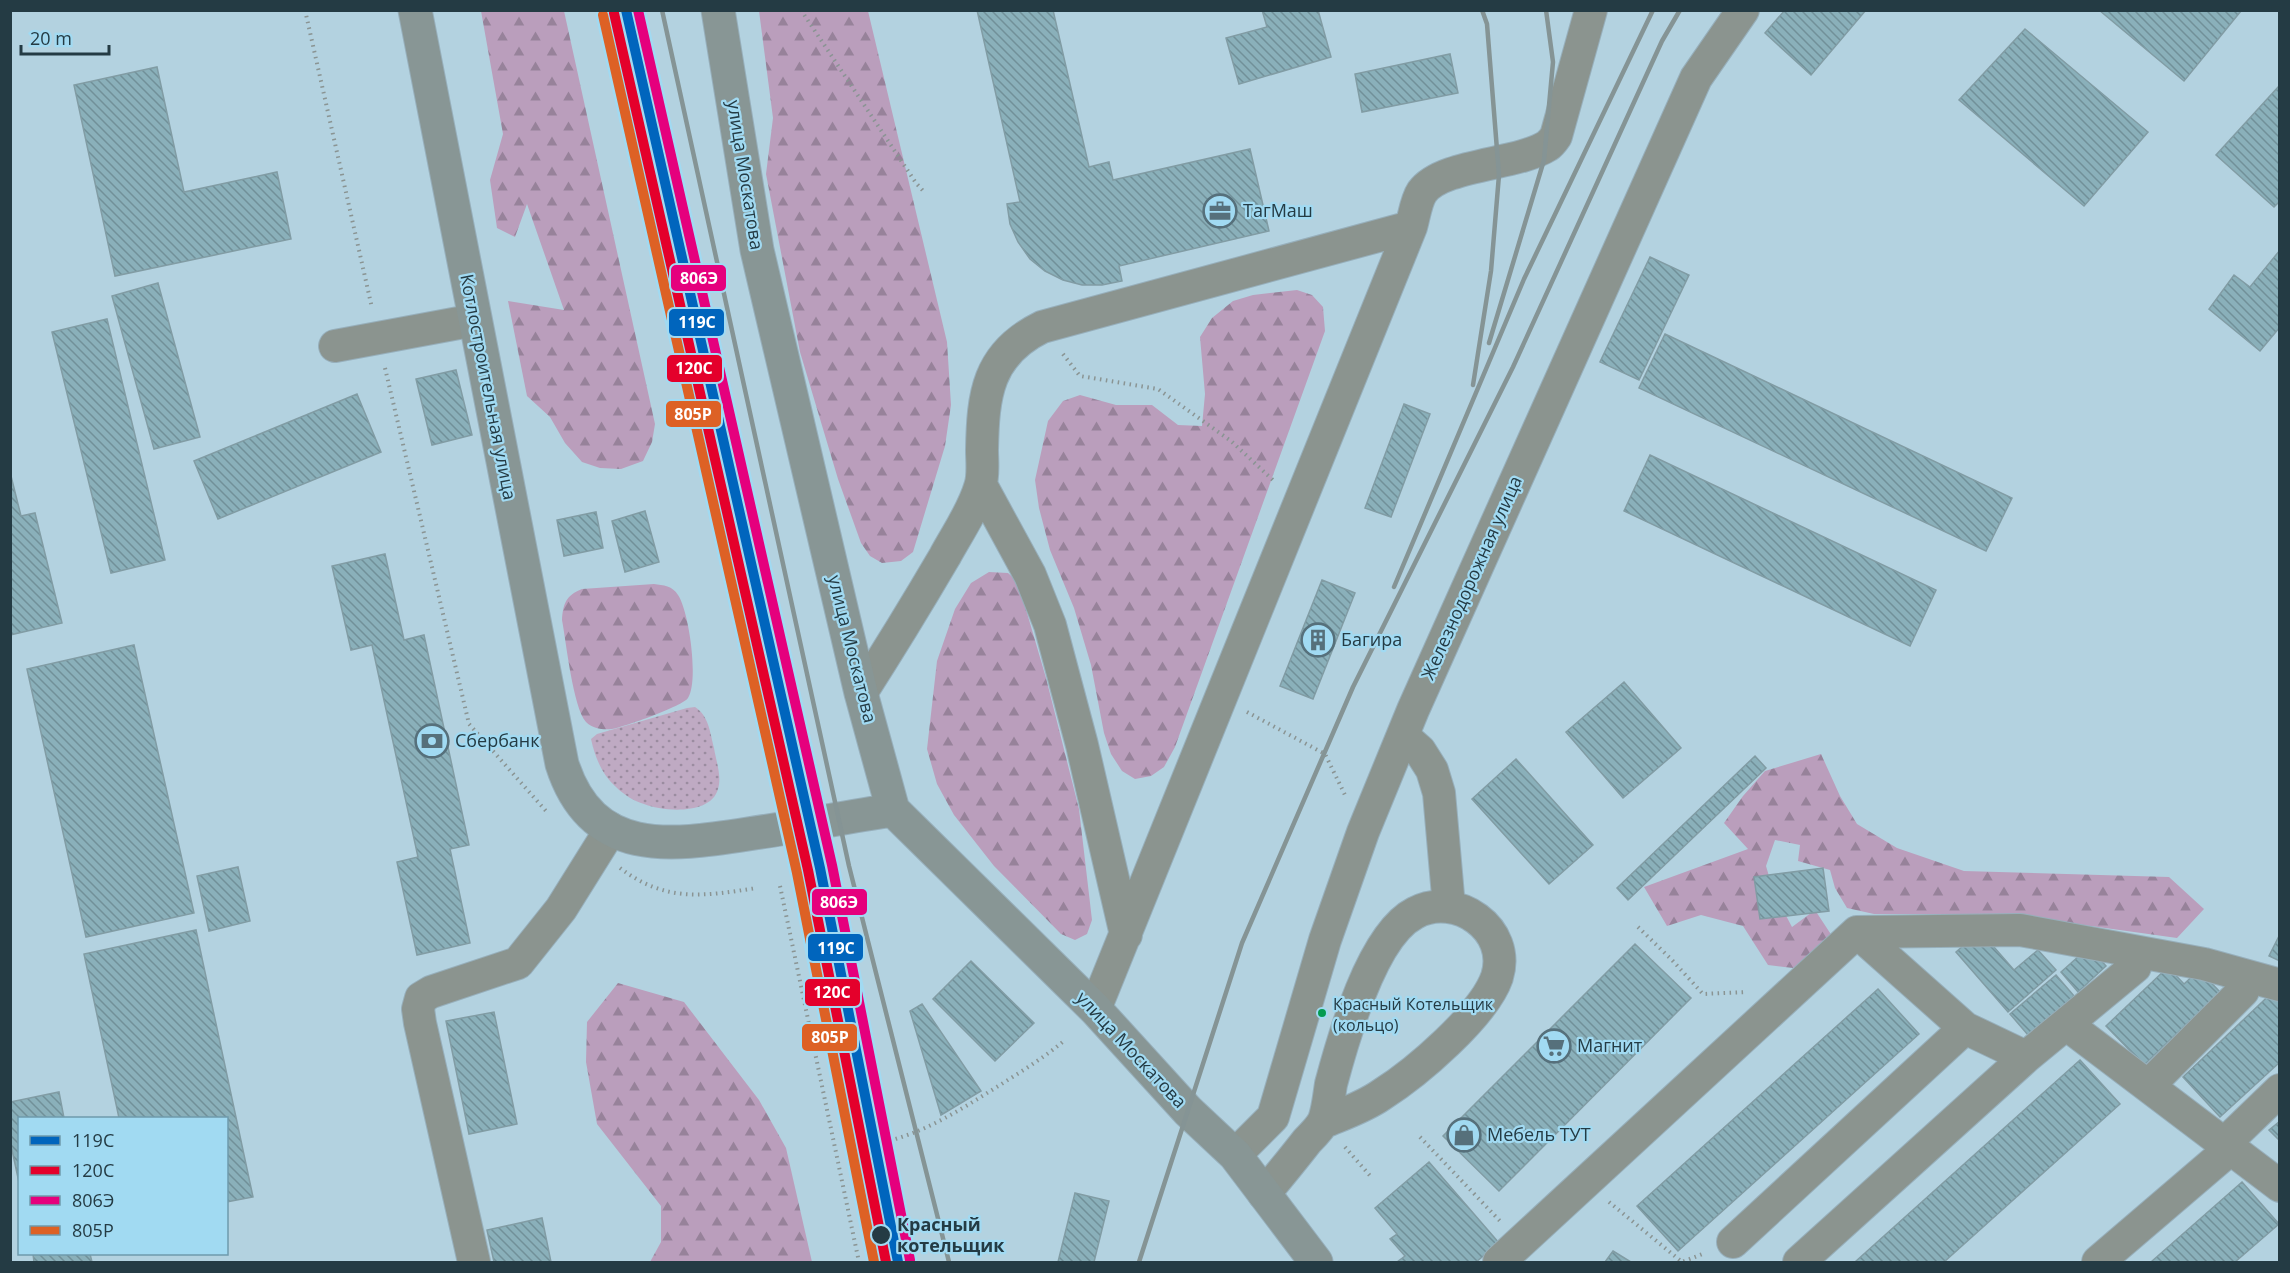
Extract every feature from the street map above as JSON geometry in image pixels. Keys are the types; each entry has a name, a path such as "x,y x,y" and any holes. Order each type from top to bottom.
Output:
{"main road":[{"name":"Котлостроительная улица","path":"415,10 561,764 578,802 591,815 611,829 653,842 675,844 777,830 893,810"},
{"name":"улица Москатова","path":"718,10 757,250 861,693 893,810 1095,1009 1188,1111 1235,1155 1316,1263"}],"street":[{"path":"1095,1009 1300,505 1411,227 1422,192 1434,181 1450,174 1532,153 1547,146 1557,136 1591,10"},
{"name":"Железнодорожная улица","path":"1235,1155 1273,1117 1325,940 1363,832 1403,736 1696,78 1743,10"},
{"path":"861,693 928,586 959,531 981,485 983,408 989,382 1005,353 1028,334 1042,327 1411,227"},
{"path":"335,346 475,321"},
{"path":"981,485 1030,575 1050,625 1082,745 1126,935"},
{"path":"1403,736 1420,751 1432,770 1439,793 1449,907"},
{"path":"474,1263 418,1009 422,998 431,992 518,963 561,909 611,829"},
{"path":"1264,1194 1324,1122 1362,1106 1399,1083 1457,1033 1476,1012 1493,987 1498,972 1498,955 1493,936 1484,923 1466,912 1449,907 1433,907 1416,912 1391,933 1379,950 1360,994 1332,1083 1324,1122"},
{"path":"1510,1252 1857,932 2020,930 2204,964 2280,984"},
{"path":"1857,932 1965,1028 2026,1057"},
{"path":"1799,1263 2026,1057 2135,968"},
{"path":"2148,1086 2243,991"},
{"path":"2066,1024 2280,1186"},
{"path":"1733,1242 1965,1028"},
{"path":"2098,1263 2227,1147 2280,1090"}],"path":[{"path":"801,10 925,193"},
{"path":"1042,327 1080,376 1158,389 1231,441 1300,505"},
{"path":"1239,708 1325,754 1363,832"},
{"path":"833,867 907,1263"},
{"path":"780,886 859,1263"},
{"path":"703,896 757,888"},
{"path":"1638,927 1703,994 1794,990"},
{"path":"884,1142 903,1137 945,1119 1049,1054 1065,1040"},
{"path":"1324,1122 1372,1179"},
{"path":"1420,1137 1510,1252"},
{"path":"1586,1182 1682,1262 1733,1242"}],"shaded area":[{"path":"695,707 703,715 708,725 717,763 719,784 714,797 697,807 674,810 640,803 622,793 607,777 600,765 591,739 597,734"}],"green space":[{"path":"481,11 564,11 655,424 652,442 643,461 621,469 600,468 582,462 565,443 550,417 527,396 508,301 564,310 527,204 515,237 497,228 490,180 503,134"},
{"path":"759,11 868,11 947,342 951,405 945,446 913,552 901,561 882,563 870,556 861,543 838,479 800,352 766,174 773,118"},
{"path":"1297,290 1312,295 1323,307 1325,331 1175,747 1164,767 1151,776 1135,779 1122,771 1111,754 1104,733 1091,665 1074,608 1050,550 1039,508 1035,480 1048,421 1063,401 1080,395 1116,405 1152,405 1178,425 1202,426 1205,394 1200,337 1212,318 1233,301 1253,295"},
{"path":"989,572 1008,573 1018,582 1046,678 1079,809 1092,920 1087,934 1075,940 1061,934 994,866 954,815 937,784 927,749 937,661 955,609 971,583"},
{"path":"654,584 668,586 676,592 686,615 693,662 693,677 688,698 665,711 619,727 606,729 592,726 586,722 577,703 562,620 563,609 569,597 582,589"},
{"path":"1821,754 1840,796 1857,824 1897,848 1964,871 2169,877 2204,909 2177,938 2091,926 1962,914 1874,914 1847,908 1835,888 1830,870 1798,861 1800,845 1775,840 1766,866 1774,893 1792,927 1815,910 1834,939 1793,968 1768,965 1743,926 1701,915 1667,926 1644,887 1748,849 1724,823 1743,796 1765,771"},
{"path":"618,983 684,1002 759,1100 786,1148 812,1262 650,1262 661,1242 661,1206 597,1124 586,1062 587,1022"}],"building":[{"path":"977,10 1053,10 1089,167 1109,162 1113,180 1250,149 1269,231 1119,266 1122,281 1102,285 1082,285 1063,280 1045,271 1030,259 1018,242 1010,224 1007,204 1020,202"},
{"path":"1262,10 1318,10 1331,57 1239,84 1226,38 1267,27"},
{"path":"1785,10 1866,10 1811,75 1765,33"},
{"path":"2099,10 2241,10 2241,11 2184,81"},
{"path":"2025,29 2148,132 2084,206 1959,100"},
{"path":"1450,54 1458,93 1362,112 1355,74"},
{"path":"157,67 184,192 277,172 291,239 115,276 74,85"},
{"path":"2280,85 2280,201 2274,207 2216,155"},
{"path":"2280,250 2280,327 2260,351 2209,309 2234,275 2250,287"},
{"path":"1650,257 1689,275 1639,380 1600,362"},
{"path":"158,283 200,437 154,449 112,296"},
{"path":"107,319 165,560 111,573 52,332"},
{"path":"1665,334 2012,498 1986,551 1639,388"},
{"path":"456,370 472,435 432,445 416,379"},
{"path":"357,394 381,452 218,519 194,461"},
{"path":"1404,404 1430,414 1391,517 1365,508"},
{"path":"1650,455 1936,590 1910,646 1624,511"},
{"path":"10,472 21,516 35,513 62,623 10,635"},
{"path":"645,511 659,562 625,572 612,521"},
{"path":"596,512 603,548 564,556 557,520"},
{"path":"385,554 404,640 424,635 469,845 450,849 470,943 417,955 397,862 418,857 372,645 351,650 332,566"},
{"name":"Багира","path":"1322,580 1355,593 1313,699 1280,686"},
{"path":"134,645 194,913 86,937 27,669"},
{"path":"1624,682 1681,748 1623,798 1566,732"},
{"path":"1755,756 1766,768 1628,900 1617,888"},
{"path":"1516,759 1593,845 1549,884 1472,799"},
{"path":"238,867 250,921 209,931 197,876"},
{"path":"1823,868 1829,911 1760,919 1754,877"},
{"path":"196,930 253,1197 228,1202 228,1117 119,1117 84,954"},
{"path":"1980,931 2014,970 2038,950 2056,970 2008,1012 1956,952"},
{"path":"2280,934 2280,961 2269,956"},
{"path":"1635,944 1691,998 1499,1191 1443,1136"},
{"path":"2089,947 2106,966 2078,992 2061,972"},
{"path":"971,961 1034,1023 995,1061 933,999"},
{"path":"2168,967 2184,984 2199,970 2220,992 2144,1065 2106,1026"},
{"path":"2056,975 2074,996 2028,1035 2010,1014"},
{"path":"2279,986 2280,1062 2220,1117 2183,1077"},
{"path":"1878,989 1919,1034 1678,1251 1637,1206"},
{"path":"922,1004 981,1091 941,1115 910,1011"},
{"path":"494,1012 517,1124 469,1134 446,1021"},
{"path":"2080,1060 2120,1104 1944,1262 1855,1262"},
{"path":"59,1092 64,1117 18,1117 18,1178 10,1141 10,1102"},
{"path":"2280,1121 2280,1141 2269,1130"},
{"path":"1429,1162 1499,1243 1476,1262 1397,1262 1405,1256 1390,1239 1397,1234 1375,1208"},
{"path":"2242,1182 2279,1224 2235,1262 2151,1262"},
{"path":"1075,1193 1109,1201 1094,1262 1058,1262"},
{"path":"542,1218 551,1262 494,1262 487,1230"},
{"path":"1613,1251 1631,1262 1605,1262"},
{"path":"33,1255 90,1255 92,1262 34,1262"}],"railway":[{"path":"662,10 849,866 949,1262"},
{"path":"1473,385 1491,271 1499,175 1487,24 1482,10"},
{"path":"1489,343 1544,160 1553,62 1546,10"},
{"path":"1394,587 1524,279 1653,10"},
{"path":"1139,1262 1242,943 1353,687 1513,367 1662,41 1680,10"}],"transit line":[{"name":"119С","path":"626,10 820,868 898,1262"},
{"name":"806Э","path":"638,10 832,865 910,1260"},
{"name":"120С","path":"614,13 808,870 886,1262"},
{"name":"805Р","path":"603,15 797,873 874,1262"}],"place":[{"name":"ТагМаш","path":"1220,211"},
{"name":"Багира","path":"1318,640"},
{"name":"Сбербанк","path":"432,741"},
{"name":"Красный Котельщик (кольцо)","path":"1322,1013"},
{"name":"Магнит","path":"1554,1046"},
{"name":"Мебель ТУТ","path":"1464,1135"},
{"name":"Красный котельщик","path":"881,1235"}]}
